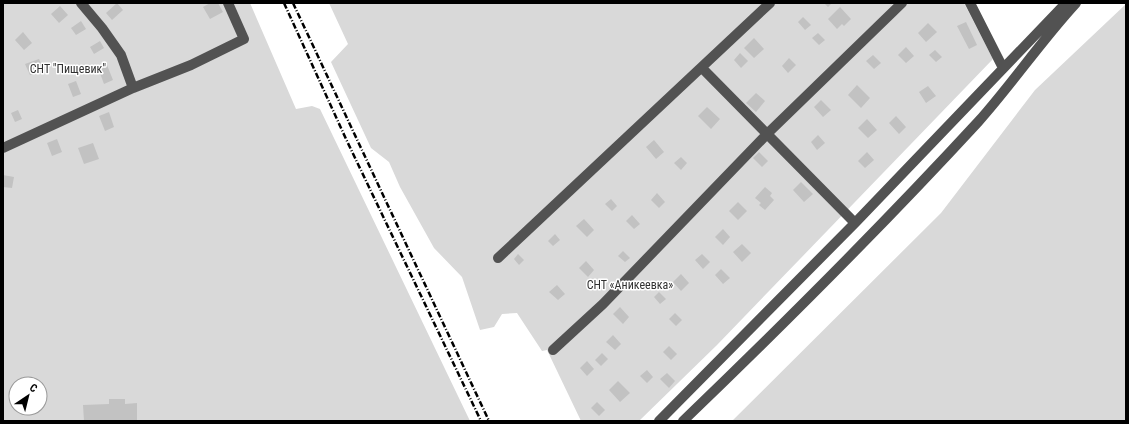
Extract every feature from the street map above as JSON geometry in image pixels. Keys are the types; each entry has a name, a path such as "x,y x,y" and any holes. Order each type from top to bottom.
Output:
{"street":[{"path":"81,3 102,28 121,55 133,88"},
{"path":"3,148 133,88 191,65 244,40 228,3"},
{"path":"498,258 770,3"},
{"path":"553,350 603,304 768,133 902,3"},
{"path":"970,3 1003,68"},
{"path":"659,421 855,223 1066,3"},
{"path":"683,421 805,302 895,210 979,120 1076,3"},
{"path":"702,68 768,133 855,223"}],"green space":[{"name":"СНТ \"Пищевик\"","path":"3,3 250,3 296,109 312,106 320,109 470,421 3,421"},
{"name":"СНТ «Аникеевка»","path":"329,3 964,3 993,59 717,345 639,421 581,421 547,350 542,351 517,313 502,314 494,327 480,330 462,277 434,248 400,187 389,162 371,148 331,62 348,44"},
{"path":"1126,4 1126,421 732,421 941,213 1035,90"}],"building":[{"path":"117,3 123,10 112,20 106,13"},
{"path":"210,3 218,3 223,12 210,19 203,7"},
{"path":"824,3 832,3 828,7"},
{"path":"60,6 68,15 59,23 51,14"},
{"path":"840,7 851,19 844,26 842,24 837,29 828,19"},
{"path":"803,17 811,25 805,30 798,22"},
{"path":"81,21 86,29 76,35 71,28"},
{"path":"966,22 977,45 969,49 957,26"},
{"path":"928,23 937,32 926,42 918,33"},
{"path":"23,32 32,43 24,50 15,40"},
{"path":"818,33 825,40 819,45 812,38"},
{"path":"754,38 764,49 754,58 744,48"},
{"path":"100,41 104,48 94,54 90,47"},
{"path":"906,47 914,56 906,63 898,55"},
{"path":"935,50 942,57 936,62 929,55"},
{"path":"740,53 748,61 741,68 734,60"},
{"path":"873,55 881,63 874,69 866,61"},
{"path":"789,58 796,65 788,73 782,66"},
{"path":"39,59 44,70 30,75 25,64"},
{"path":"107,65 113,80 104,84 98,68"},
{"path":"76,81 81,94 73,97 68,84"},
{"path":"857,85 870,98 861,108 848,95"},
{"path":"928,86 936,96 926,103 919,92"},
{"path":"756,93 765,101 756,112 746,103"},
{"path":"821,100 831,110 823,117 814,107"},
{"path":"707,107 720,119 711,129 698,116"},
{"path":"18,110 22,119 15,122 11,113"},
{"path":"109,112 114,127 105,131 99,116"},
{"path":"896,116 906,127 899,134 889,123"},
{"path":"867,119 877,130 868,138 858,128"},
{"path":"818,135 825,143 817,150 811,142"},
{"path":"57,139 62,152 52,156 47,143"},
{"path":"654,140 664,152 656,159 646,147"},
{"path":"93,143 99,159 84,164 78,148"},
{"path":"759,152 768,161 762,167 753,158"},
{"path":"867,152 874,160 865,168 858,161"},
{"path":"681,157 687,163 681,170 674,163"},
{"path":"3,175 14,177 12,188 3,187"},
{"path":"801,182 813,194 804,202 793,190"},
{"path":"765,187 772,193 770,196 774,200 765,210 759,205 761,203 755,198"},
{"path":"657,193 665,202 659,208 651,200"},
{"path":"611,199 617,206 612,211 605,204"},
{"path":"738,202 747,211 738,220 729,211"},
{"path":"632,215 640,224 634,229 626,221"},
{"path":"584,219 594,230 587,237 576,226"},
{"path":"723,229 730,237 723,245 715,237"},
{"path":"555,234 560,240 553,246 548,241"},
{"path":"742,244 751,253 742,262 733,252"},
{"path":"623,251 630,258 625,262 618,256"},
{"path":"518,254 524,260 519,265 514,259"},
{"path":"702,254 710,262 703,269 695,260"},
{"path":"586,261 594,270 588,277 579,268"},
{"path":"721,269 730,278 723,284 715,275"},
{"path":"681,274 689,283 681,291 673,282"},
{"path":"557,285 565,294 558,300 549,292"},
{"path":"659,292 666,299 660,304 654,297"},
{"path":"620,307 629,317 623,324 613,314"},
{"path":"675,313 682,320 676,326 669,319"},
{"path":"613,335 621,344 615,350 606,342"},
{"path":"669,346 677,354 671,360 663,352"},
{"path":"602,353 608,359 601,366 595,360"},
{"path":"587,361 594,369 587,376 580,368"},
{"path":"647,370 653,377 647,383 640,376"},
{"path":"667,373 675,381 669,388 660,379"},
{"path":"618,381 630,393 620,402 609,390"},
{"path":"109,399 125,399 125,404 137,403 137,421 84,421 83,405 109,404"},
{"path":"597,402 605,410 599,416 591,408"}],"railway":[{"path":"284,3 346,139 481,421"},
{"path":"293,3 489,421"}]}
